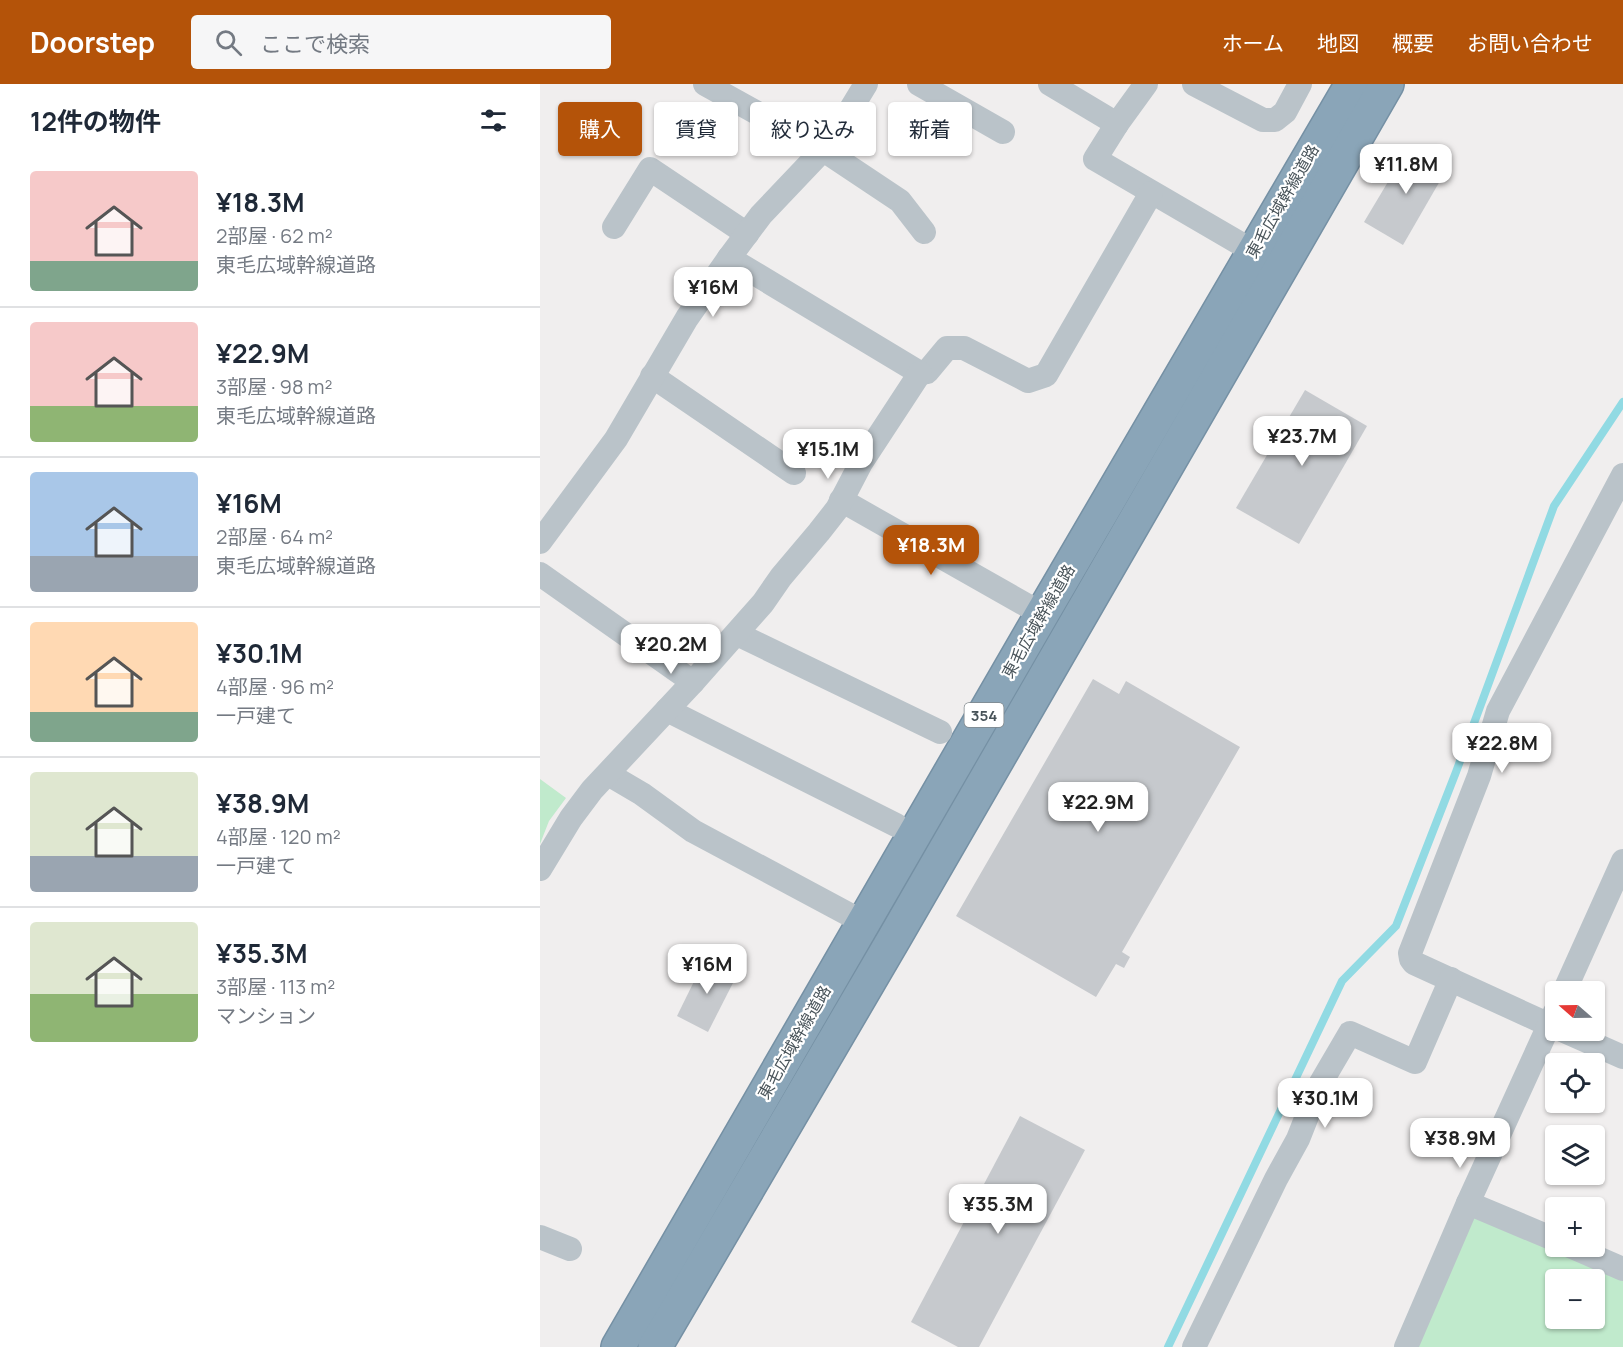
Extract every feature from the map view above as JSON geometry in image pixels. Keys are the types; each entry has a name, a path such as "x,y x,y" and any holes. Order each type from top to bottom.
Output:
{"highway":[{"name":"東毛広域幹線道路","path":"618,1347 1352,84"},
{"name":"東毛広域幹線道路","path":"655,1347 1388,84"}],"street":[{"path":"705,84 750,109"},
{"path":"855,102 866,84"},
{"path":"919,84 1003,132"},
{"path":"1050,84 1117,124"},
{"path":"1146,84 1095,159 1253,251"},
{"path":"1194,84 1263,120 1275,120 1285,112 1300,84"},
{"path":"540,542 616,439 687,318 729,258 761,215 816,156"},
{"path":"832,156 900,201 924,232"},
{"path":"614,227 650,169 747,234"},
{"path":"729,258 920,373 927,372 947,348 964,348 1028,381 1046,375 1151,193"},
{"path":"540,869 571,818 592,790 737,633 837,509 861,463 920,373"},
{"path":"652,376 794,473"},
{"path":"1545,1019 1414,963 1410,952 1479,776 1498,711 1623,475"},
{"path":"841,500 1042,614"},
{"path":"540,574 693,682"},
{"path":"737,633 940,732"},
{"path":"667,710 896,825"},
{"path":"608,774 642,794 693,831 863,922"},
{"path":"1569,981 1623,861"},
{"path":"1194,1347 1298,1139 1320,1086 1350,1033 1415,1062 1451,979"},
{"path":"1406,1347 1468,1203 1546,1041"},
{"path":"1591,1041 1623,1057"},
{"path":"1468,1203 1545,1235"},
{"path":"540,1237 570,1249"},
{"path":"1595,1257 1623,1269"}],"green space":[{"path":"540,779 566,798 549,821 540,844"},
{"path":"1471,1214 1545,1245 1545,1257 1575,1257 1604,1269 1545,1269 1545,1329 1605,1329 1605,1270 1623,1277 1623,1347 1407,1347"}],"building":[{"path":"1410,145 1448,167 1403,245 1364,222"},
{"path":"1305,390 1367,426 1299,544 1236,508"},
{"path":"1093,679 1119,694 1126,681 1240,747 1122,952 1130,957 1124,968 1116,964 1096,997 956,916"},
{"path":"705,959 737,975 708,1032 677,1016"},
{"path":"1020,1116 1085,1150 979,1347 958,1347 911,1322"}],"waterway":[{"path":"1168,1347 1342,981 1396,926 1456,772 1554,506 1623,402"}]}
